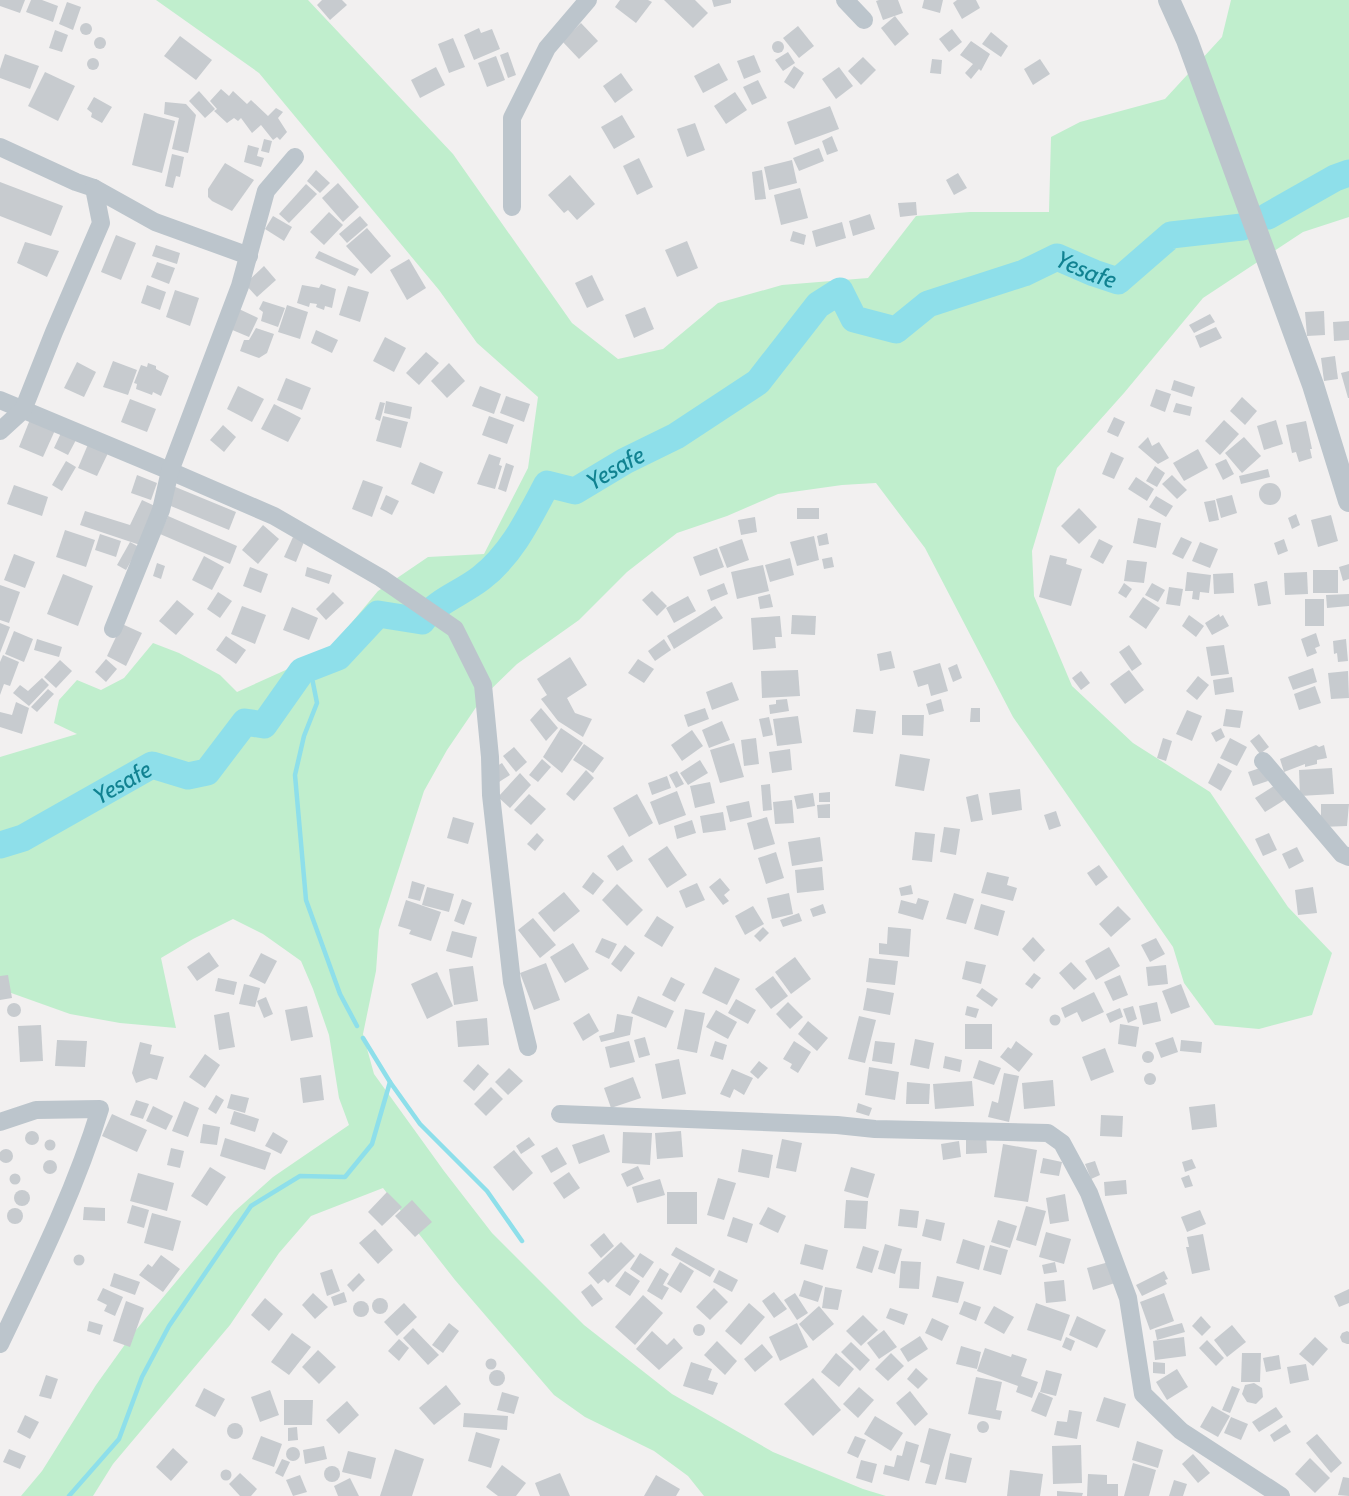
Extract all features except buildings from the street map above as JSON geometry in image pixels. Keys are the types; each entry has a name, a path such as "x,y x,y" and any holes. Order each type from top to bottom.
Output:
{"street":[{"path":"512,207 512,118 547,48 588,0"},
{"path":"846,0 864,20"},
{"path":"1169,0 1187,40 1313,386 1349,501"},
{"path":"0,147 94,188 155,222 249,256"},
{"path":"113,628 161,510 170,471 240,286 266,191 295,157"},
{"path":"0,431 22,410 101,223 94,188"},
{"path":"0,400 274,516 381,578 455,629 483,685 491,795 512,982 528,1047"},
{"path":"1263,761 1342,854 1349,857"},
{"path":"0,1122 36,1110 100,1109 87,1151 49,1242 0,1344"},
{"path":"560,1114 837,1125 875,1129 1048,1133 1062,1143 1089,1193 1128,1298 1143,1394 1181,1431 1281,1496"}],"green space":[{"path":"156,0 308,0 453,154 572,323 618,359 663,349 718,303 782,285 868,278 916,216 970,212 1049,212 1051,137 1080,122 1165,99 1222,37 1231,0 1349,0 1349,217 1303,232 1203,298 1124,393 1057,468 1032,551 1034,596 1072,686 1133,743 1210,792 1288,907 1332,953 1312,1015 1259,1029 1215,1025 1184,983 1173,947 1013,717 925,548 876,483 842,485 778,494 727,516 677,533 627,572 579,620 517,664 483,697 447,750 424,791 379,930 376,971 363,1034 374,1074 492,1233 584,1325 672,1394 773,1452 863,1489 886,1496 704,1496 688,1476 654,1451 585,1417 554,1395 455,1280 383,1188 311,1216 279,1253 230,1325 113,1464 93,1496 21,1496 42,1471 96,1385 131,1336 234,1212 273,1177 349,1125 339,1098 329,1035 301,961 263,934 233,919 161,958 176,1028 120,1023 70,1014 0,989 0,757 77,734 54,723 59,700 77,680 101,690 124,678 153,643 179,653 220,675 237,692 328,651 378,591 428,557 484,554 528,468 538,397 477,343 439,290 259,73"}],"waterway":[{"name":"Yesafe","path":"1268,216 1335,178 1349,173"},
{"name":"Yesafe","path":"0,845 23,838 152,765 188,776 207,772 245,722 264,725 302,671 338,657 378,614 422,621 434,608 481,578 511,547 547,484 575,491 625,461 676,436 758,382 818,305 840,291 854,319 896,330 928,304 1024,273 1057,257 1118,281 1171,235 1242,227"},
{"path":"310,668 317,703 304,736 295,775 306,900 340,994 357,1026"},
{"path":"363,1038 390,1082 420,1124 487,1191 522,1241"},
{"path":"69,1496 119,1439 142,1377 169,1326 251,1206 300,1176 345,1177 372,1144 390,1082"}]}
